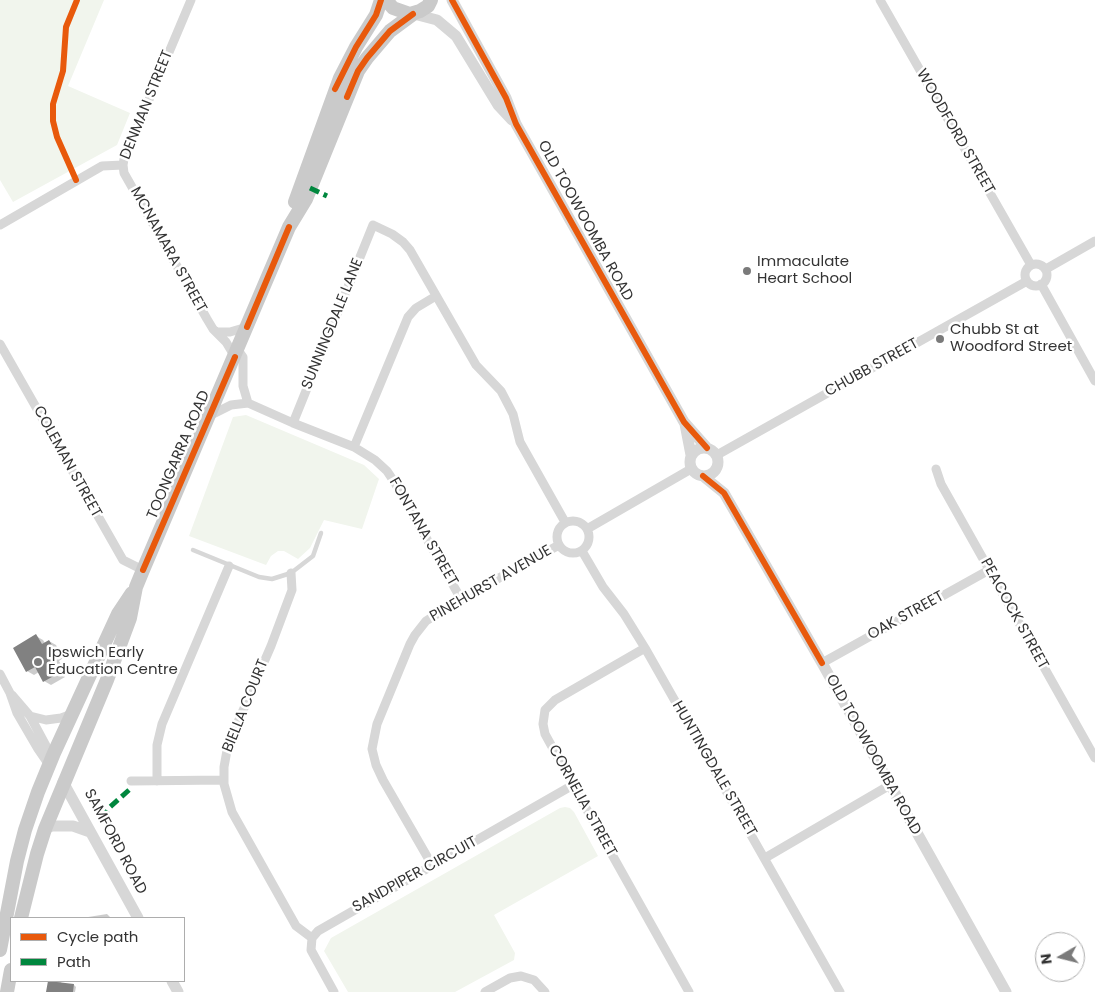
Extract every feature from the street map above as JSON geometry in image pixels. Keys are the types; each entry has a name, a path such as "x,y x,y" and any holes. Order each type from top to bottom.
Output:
{"main road":[{"name":"TOONGARRA ROAD","path":"289,227 297,195 340,78 376,15 381,0"},
{"path":"386,0 393,8 402,13 413,14"},
{"name":"TOONGARRA ROAD","path":"0,950 12,883 25,830 51,761 118,614 136,587 289,227 306,199 358,71 390,31 413,14 428,6 431,0"},
{"name":"TOONGARRA ROAD","path":"21,917 45,829 114,663 130,618 136,587"},
{"name":"SAMFORD ROAD","path":"51,761 64,782"},
{"path":"7,992 10,976"}],"street":[{"name":"DENMAN STREET","path":"0,225 102,166 123,165 191,0"},
{"name":"OLD TOOWOOMBA ROAD","path":"452,0 506,98 516,124 684,422 707,448"},
{"name":"WOODFORD STREET","path":"880,0 1031,265"},
{"name":"OLD TOOWOOMBA ROAD","path":"413,14 437,20 456,36 498,105 516,124"},
{"name":"MCNAMARA STREET","path":"123,165 124,173 206,319 236,353"},
{"name":"SUNNINGDALE LANE","path":"293,423 373,225 392,234 403,242 410,250 436,296"},
{"path":"1046,269 1095,241"},
{"path":"1038,264 1046,269 1046,278 1041,284 1032,285 1027,281 1026,270 1031,265 1038,264"},
{"name":"CHUBB STREET","path":"717,461 1027,281"},
{"path":"1041,284 1095,380"},
{"path":"354,447 408,316 416,308 436,296 476,365 497,385 510,406 520,442 565,522"},
{"path":"218,332 230,332 247,327"},
{"name":"COLEMAN STREET","path":"0,344 123,560 143,570"},
{"path":"209,416 231,405 248,403 243,386 243,357 236,353"},
{"name":"FONTANA STREET","path":"248,403 354,447 375,460 391,477 461,599"},
{"name":"OLD TOOWOOMBA ROAD","path":"684,422 691,455"},
{"path":"707,448 713,450 717,461 712,474 703,476 696,474 690,462 691,455 698,449 707,448"},
{"name":"OLD TOOWOOMBA ROAD","path":"717,461 724,493 822,663 1006,992"},
{"path":"588,529 692,469"},
{"name":"PEACOCK STREET","path":"936,469 941,484 1095,758"},
{"name":"OLD TOOWOOMBA ROAD","path":"703,476 724,493"},
{"path":"575,520 588,529 588,543 582,551 566,552 558,545 556,535 565,522 575,520"},
{"name":"PINEHURST AVENUE","path":"432,866 382,780 373,757 372,740 377,724 415,635 426,621 461,599 558,545"},
{"name":"HUNTINGDALE STREET","path":"582,551 603,587 624,614 645,648 840,992"},
{"path":"156,781 157,744 162,724 229,566"},
{"name":"OAK STREET","path":"822,663 989,570"},
{"name":"BIELLA COURT","path":"291,573 292,590 271,646 228,745 224,780 232,812 296,926 312,938"},
{"name":"CORNELIA STREET","path":"645,648 555,700 545,710 542,719 544,729 573,786 689,992"},
{"name":"SAMFORD ROAD","path":"0,674 18,713 51,761"},
{"name":"SAMFORD ROAD","path":"10,693 30,716 51,761"},
{"path":"30,716 46,720 72,714"},
{"path":"131,781 224,780"},
{"name":"SAMFORD ROAD","path":"64,782 137,917"},
{"path":"765,858 890,785"},
{"name":"SANDPIPER CIRCUIT","path":"312,938 322,927 573,786"},
{"path":"45,829 52,826 73,826 90,832"},
{"path":"312,938 312,953 334,992"},
{"path":"485,992 510,978 520,976 534,980 545,992"}],"lane":[{"path":"193,550 229,566 259,577 272,579 291,573 313,556 322,533"}],"shaded area":[{"path":"0,0 104,0 68,86 130,113 117,145 13,202 0,180"},
{"path":"246,415 364,465 379,479 362,529 324,520 310,548 298,559 284,551 278,551 271,556 266,565 189,536 233,417"},
{"path":"560,808 570,808 574,812 598,856 494,915 515,953 514,960 455,992 348,992 324,951 331,938"}],"building":[{"name":"Ipswich Early Education Centre","path":"36,634 42,644 49,640 57,654 52,657 59,668 56,670 59,673 43,682 35,667 26,672 13,648"},
{"path":"48,982 74,984 73,992 46,992"}],"marked path":[{"path":"310,188 327,196"},
{"path":"102,819 110,807 129,790"}],"cycle path":[{"path":"76,180 57,137 53,121 53,104 63,71 66,27 77,0"},
{"path":"335,89 356,47 376,15 381,0"},
{"path":"452,0 506,98 516,124 684,422 707,448"},
{"path":"347,97 358,71 367,58 390,31 413,14"},
{"path":"247,327 289,227"},
{"path":"143,570 235,357"},
{"path":"703,476 724,493 822,663"}],"place":[{"name":"Immaculate Heart School","path":"747,271"},
{"name":"Chubb St at Woodford Street","path":"940,339"},
{"name":"Ipswich Early Education Centre","path":"38,662"}]}
